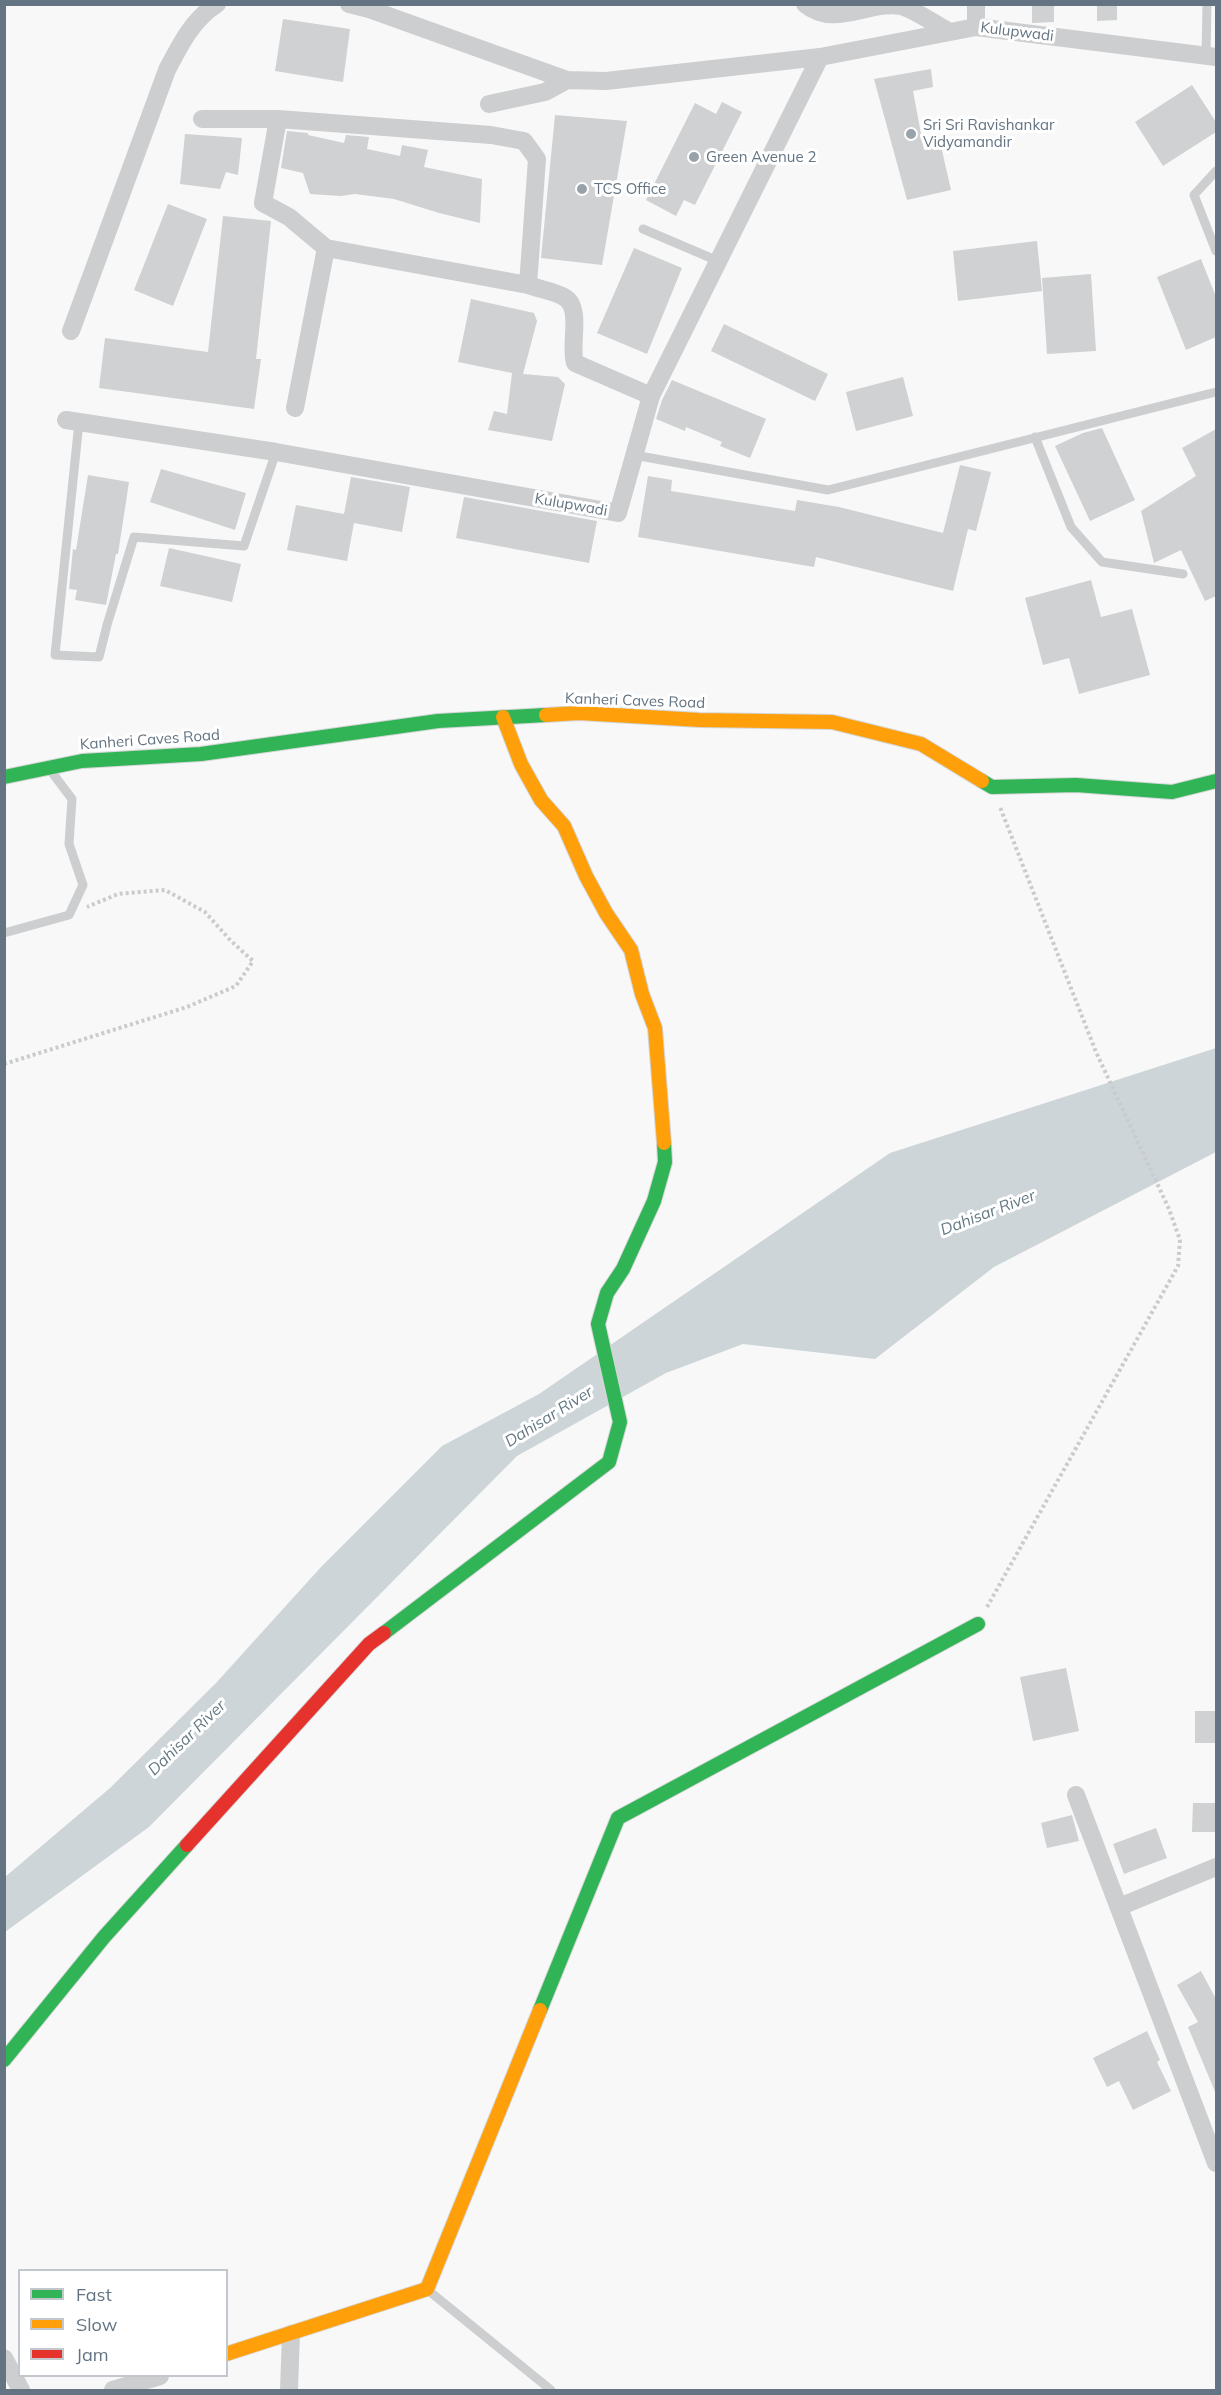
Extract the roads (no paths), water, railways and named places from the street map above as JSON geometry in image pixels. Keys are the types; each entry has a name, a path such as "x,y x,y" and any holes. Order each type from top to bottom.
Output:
{"street":[{"path":"71,331 167,70 184,37 204,12 217,4"},
{"path":"349,4 369,9 567,80"},
{"path":"805,4 814,12 884,5 901,6 948,31"},
{"path":"976,4 976,27"},
{"name":"Kulupwadi","path":"489,104 545,92 567,80 606,81 820,57 976,27 1211,56"},
{"name":"Kulupwadi","path":"73,421 276,452 618,513 651,396 820,57"},
{"path":"202,120 278,119 491,135 524,141 537,159 528,285"},
{"path":"278,119 263,203 289,217 326,248 528,285 565,297 573,305 572,354 575,363 651,396"},
{"path":"295,408 326,248"},
{"name":"Kanheri Caves Road","path":"4,777 82,761 201,754 438,721 579,713 699,720 832,722 921,744 992,787 1076,785 1172,792 1216,781"},
{"path":"4,2060 104,1937 369,1644 609,1462 620,1422 598,1324 606,1293 623,1269 654,1201 665,1162 655,1028 642,994 631,950 606,913 586,876 564,826 541,800 521,764 503,717"},
{"path":"228,2353 427,2289 618,1818 978,1624"},
{"path":"1076,1795 1216,2163"},
{"path":"1119,1906 1216,1867"},
{"path":"289,2391 291,2334"},
{"path":"4,2358 21,2391"},
{"path":"112,2391 156,2377"}],"lane":[{"path":"1207,4 1211,56"},
{"path":"1216,171 1194,195 1216,251"},
{"path":"643,229 718,261"},
{"path":"634,455 828,490 1216,392"},
{"path":"73,421 55,655 99,657 106,625 134,537 244,546 276,452"},
{"path":"1035,437 1071,527 1102,561 1183,574"},
{"path":"4,933 69,915 83,885 69,844 72,799 47,767"},
{"path":"427,2289 551,2391"}],"water":[{"name":"Dahisar River","path":"1216,1048 1216,1152 994,1267 875,1359 743,1344 666,1373 517,1456 149,1827 5,1932 5,1877 110,1788 216,1683 321,1567 442,1446 539,1394 890,1153"}],"place":[{"name":"Sri Sri Ravishankar Vidyamandir","path":"911,134"},
{"name":"Green Avenue 2","path":"694,157"},
{"name":"TCS Office","path":"582,189"}]}
